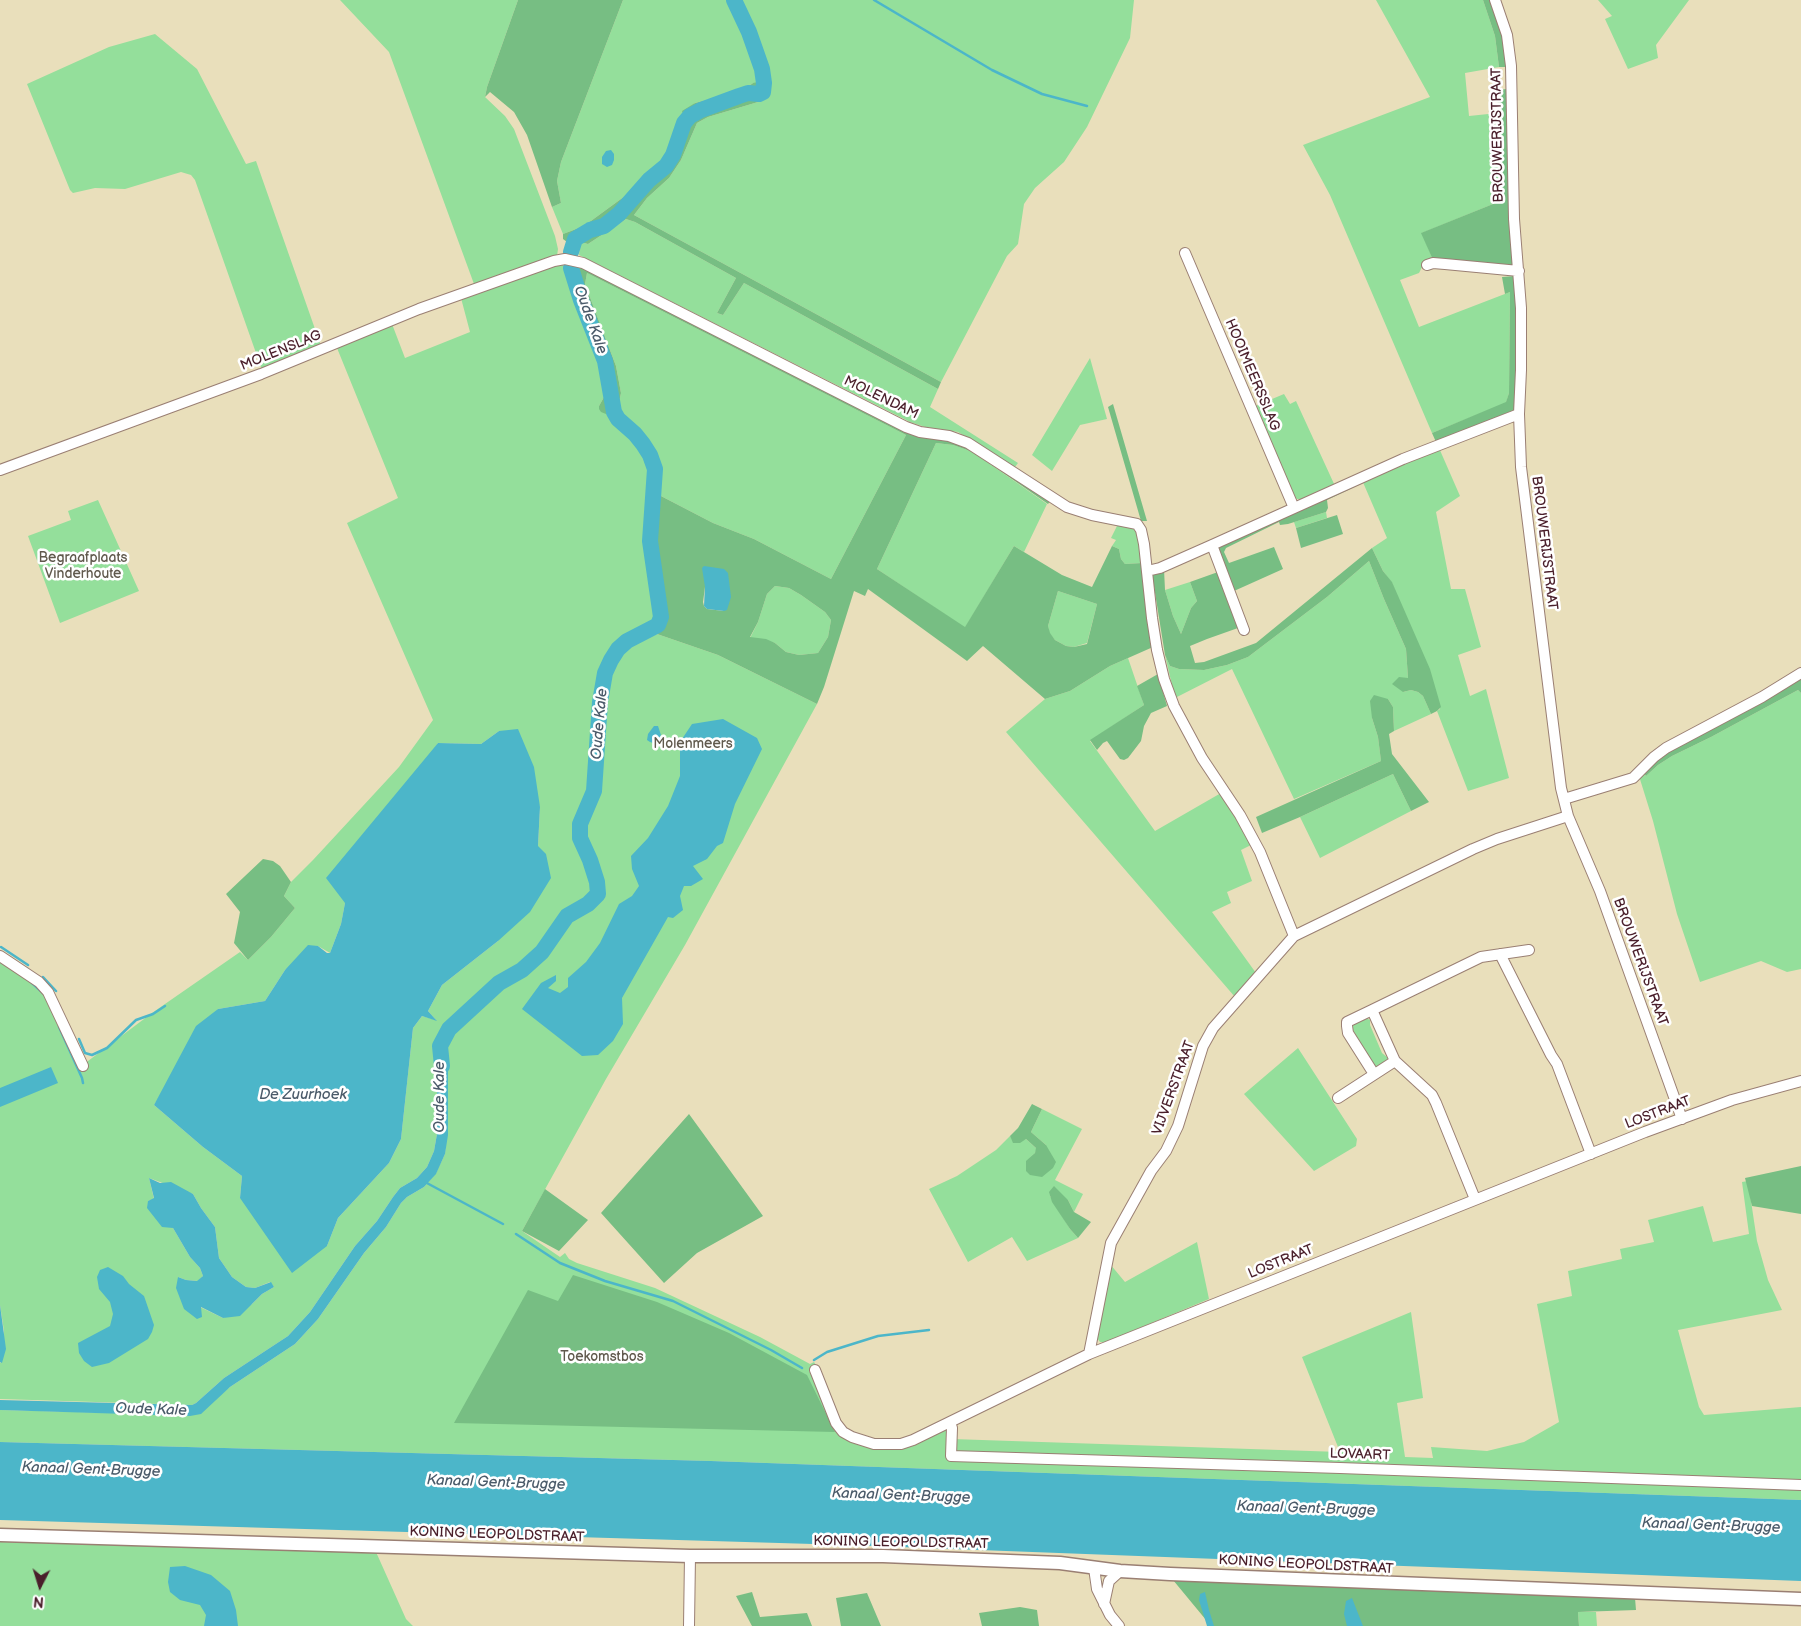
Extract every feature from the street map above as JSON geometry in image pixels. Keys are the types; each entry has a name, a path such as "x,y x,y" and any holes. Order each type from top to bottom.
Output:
{"street":[{"name":"BROUWERIJSTRAAT","path":"1495,0 1507,35 1511,66 1514,219 1519,271 1521,467 1551,698 1556,755 1568,816 1600,891 1682,1118"},
{"name":"HOOIMEERSSLAG","path":"1184,253 1294,508"},
{"name":"MOLENSLAG","path":"0,470 252,377 419,309 554,261 571,260"},
{"name":"MOLENDAM","path":"571,260 588,265 906,427 920,432 949,436 968,442 1067,507 1092,515 1137,524 1142,536 1147,571"},
{"path":"1426,265 1434,263 1519,271"},
{"path":"1519,414 1403,459 1160,568 1147,571 1152,618 1164,680 1174,706 1202,758 1240,815 1260,852 1294,936 1473,849 1497,839 1568,816"},
{"path":"1212,545 1244,630"},
{"path":"1564,799 1633,778 1666,748 1762,697 1801,673"},
{"name":"VIJVERSTRAAT","path":"1089,1354 1111,1243 1151,1172 1166,1151 1178,1126 1203,1046 1213,1028 1294,936"},
{"path":"1374,1074 1348,1033 1348,1022 1481,957 1529,950"},
{"path":"1500,954 1557,1064 1591,1154"},
{"path":"0,956 39,982 48,992 83,1066"},
{"path":"1372,1010 1395,1061 1432,1095 1475,1199"},
{"path":"1338,1098 1395,1061"},
{"name":"LOSTRAAT","path":"815,1370 836,1423 843,1432 852,1438 874,1444 901,1444 913,1440 1089,1354 1682,1118 1732,1100 1801,1081"},
{"name":"LOVAART","path":"950,1422 952,1428 951,1456 1349,1468 1801,1485"},
{"name":"KONING LEOPOLDSTRAAT","path":"0,1535 690,1556 883,1556 1060,1563 1120,1571 1801,1599"},
{"path":"689,1626 690,1556"},
{"path":"1094,1568 1097,1589 1104,1604 1119,1626"},
{"path":"1104,1604 1109,1581 1120,1571"}],"green space":[{"path":"340,0 518,0 485,97 505,116 514,129 555,236 558,249 557,256 474,284 389,52"},
{"path":"518,0 623,0 561,162 557,181 561,203 552,207 527,135 514,112 490,92 485,97"},
{"path":"623,0 1134,0 1130,38 1087,127 1064,162 1035,188 1024,204 1018,244 1007,256 941,382 634,215 647,198 669,178 681,160 697,123 708,117 758,102 759,91 762,87 753,83 742,91 695,103 683,114 685,115 677,128 670,153 658,171 646,178 630,197 625,196 584,226 563,234 552,207 561,203 557,181 561,162"},
{"path":"1376,0 1483,0 1495,36 1499,67 1465,73 1469,116 1498,113 1503,200 1422,233 1433,260 1425,261 1419,273 1400,280 1419,327 1510,292 1509,393 1506,403 1432,433 1330,195 1303,145 1430,97"},
{"path":"1483,0 1490,0 1503,35 1507,67 1499,67 1495,36"},
{"path":"1598,0 1689,0 1656,45 1658,58 1628,69 1605,19 1612,16"},
{"path":"155,34 197,69 246,164 256,161 321,346 262,370 195,180 191,175 181,172 125,189 95,188 73,193 70,190 27,84 109,47"},
{"path":"758,82 762,87 759,91 711,103 685,115 683,114 682,111 695,103 742,91 753,83"},
{"path":"1507,89 1514,266 1433,260 1421,233 1503,200 1497,90"},
{"path":"758,97 758,102 708,117 697,123 681,160 669,178 647,198 634,215 941,382 938,389 744,283 723,315 717,313 736,278 635,222 626,219 588,244 584,243 584,239 622,217 669,167 675,157 686,126 692,120 703,112"},
{"path":"625,196 630,197 604,222 571,243 563,239 563,234 584,226"},
{"path":"626,219 635,222 736,278 717,313 723,315 744,283 938,389 930,407 1018,463 1015,467 958,432 925,427 910,422 579,255 580,243 584,239 584,243 588,244"},
{"path":"560,264 563,265 580,313 601,362 608,395 604,397 599,406 634,437 649,462 647,526 657,616 650,624 621,641 608,656 601,671 596,700 590,790 598,791 604,732 605,697 609,675 619,655 626,647 657,634 718,655 817,704 685,945 606,1079 522,1231 560,1257 565,1253 569,1259 577,1263 655,1288 760,1337 810,1364 814,1362 817,1367 809,1371 817,1385 821,1400 837,1428 889,1444 950,1422 952,1439 1340,1452 1302,1357 1411,1312 1423,1398 1397,1403 1405,1457 1433,1458 1431,1447 1487,1451 1524,1442 1559,1422 1537,1304 1572,1296 1568,1271 1622,1259 1620,1249 1654,1242 1648,1220 1703,1206 1713,1242 1749,1234 1742,1182 1748,1181 1757,1241 1768,1280 1782,1310 1678,1330 1699,1407 1704,1415 1801,1407 1801,1500 711,1461 0,1442 0,1410 194,1415 230,1387 295,1344 318,1319 364,1253 386,1227 401,1203 424,1187 436,1173 445,1154 448,1086 440,1047 437,1063 437,1134 434,1151 427,1167 417,1178 400,1188 377,1221 355,1246 310,1312 288,1336 224,1378 192,1405 0,1399 0,1362 4,1331 0,1305 0,958 47,993 80,1067 152,1013 240,952 248,960 271,937 295,908 284,896 291,882 399,767 433,720 347,523 398,498 337,348 392,324 405,358 470,332 461,298","holes":["499,731 540,807 538,846 498,941 442,985 428,1011 436,1020 422,1016 413,1028 401,1139 389,1163 338,1218 327,1246 240,1198 242,1176 203,1147 154,1105 218,1009 265,1001 285,970 318,946 330,953 341,924 345,903 438,743 481,744","149,1178 193,1194 215,1227 219,1258 232,1277 246,1287 255,1288 270,1282 274,1287 262,1294 252,1304 223,1318 200,1307 178,1277 198,1281 203,1276 200,1268 190,1257 173,1228 148,1201 154,1199"]},
{"path":"578,265 900,428 950,439 965,445 1051,500 1048,504 973,452 953,445 936,443 877,569 965,627 1014,546 1062,575 1092,587 1112,546 1119,549 1121,559 1125,564 1142,563 1153,647 1110,666 1070,691 1045,699 983,646 967,661 868,589 865,596 854,591 817,704 718,655 657,634 657,616 647,526 649,462 634,437 614,422 611,416 601,412 599,409 604,397 614,392 606,349 578,278","holes":["587,273 906,435 831,579 754,539 713,523 659,495 660,470 657,457 651,443 642,432 620,412 619,402 621,393 616,366 585,284","775,586 789,588 825,612 831,620 828,637 818,653 799,655 786,652 775,643 766,639 750,637 758,622 767,594","705,587 724,611 707,609 703,602","1058,591 1097,604 1087,644 1074,647 1066,646 1055,640 1048,626"]},
{"path":"587,273 906,435 831,579 754,539 713,523 659,495 660,470 651,443 620,412 619,402 621,393 616,366 585,284"},
{"path":"1515,276 1516,408 1436,442 1432,433 1506,402 1509,393 1510,292 1505,294 1502,277"},
{"path":"1090,358 1107,419 1080,425 1052,471 1032,455"},
{"path":"1284,394 1290,404 1296,401 1335,486 1307,499 1297,499 1291,495 1253,407"},
{"path":"1113,404 1147,521 1141,521 1108,407"},
{"path":"936,443 953,445 973,452 1047,504 1024,552 1014,546 965,628 877,569"},
{"path":"1439,448 1460,496 1436,512 1451,589 1465,589 1481,647 1458,655 1470,696 1486,689 1509,778 1468,791 1437,711 1440,709 1392,583 1383,571 1372,548 1387,538 1362,480"},
{"path":"1362,480 1363,483 1327,500 1328,508 1326,512 1288,524 1280,525 1279,522 1226,548 1224,552 1229,563 1274,547 1283,569 1234,591 1219,550 1219,545"},
{"name":"Begraafplaats Vinderhoute","path":"98,500 139,591 60,623 28,536 71,520 68,511"},
{"path":"1326,512 1327,518 1296,528 1294,522"},
{"path":"1337,515 1343,534 1301,548 1296,528"},
{"path":"1119,522 1129,524 1138,532 1142,563 1125,564 1121,559 1119,549 1112,546 1116,540 1111,538"},
{"path":"1372,548 1383,571 1392,582 1430,669 1441,707 1437,711 1431,714 1423,696 1418,692 1411,690 1403,692 1392,684 1399,677 1408,678 1406,649 1369,561 1327,597 1248,657 1227,665 1204,670 1179,669 1170,666 1165,655 1152,574 1164,569 1165,590 1181,634 1191,608 1197,601 1190,582 1218,572 1238,628 1190,646 1195,663 1204,662 1256,643"},
{"path":"1369,561 1406,649 1408,678 1403,692 1411,690 1418,692 1423,696 1431,714 1394,731 1393,707 1388,699 1372,718 1378,737 1381,761 1294,799 1232,669 1175,698 1165,655 1170,666 1179,669 1204,670 1227,665 1248,657 1327,597"},
{"path":"1190,582 1197,601 1191,608 1181,634 1165,590"},
{"path":"775,586 789,588 801,595 825,612 831,620 828,637 818,653 799,655 786,652 775,643 750,638 758,622 767,594"},
{"path":"1058,591 1097,604 1087,643 1074,647 1066,646 1055,640 1049,633 1048,626"},
{"path":"1128,658 1144,705 1090,741 1155,831 1221,793 1251,845 1241,850 1252,881 1227,892 1231,903 1212,912 1256,973 1235,997 1006,732 1045,699 1070,691 1110,666"},
{"path":"1158,674 1167,706 1151,713 1144,726 1141,741 1128,758 1120,759 1107,741 1097,750 1090,740 1144,705 1137,686"},
{"path":"1801,678 1801,693 1798,690 1672,756 1646,776 1643,772 1659,756"},
{"path":"1798,690 1801,693 1801,969 1787,972 1761,961 1700,982 1677,914 1653,821 1639,776 1643,772 1646,776 1672,756"},
{"path":"1374,695 1388,699 1393,707 1394,731 1389,734 1392,754 1429,802 1411,811 1393,774 1262,833 1256,817 1381,761 1370,701"},
{"path":"1393,774 1411,811 1320,858 1300,817"},
{"path":"263,859 273,861 280,866 291,882 284,896 295,908 271,937 248,960 234,943 240,912 226,894"},
{"path":"1366,1018 1370,1020 1370,1025 1382,1053 1388,1058 1387,1062 1379,1066 1374,1066 1351,1031 1351,1025"},
{"path":"1298,1048 1357,1139 1356,1146 1314,1171 1244,1094"},
{"path":"1032,1104 1042,1109 1031,1132 1046,1145 1056,1162 1053,1168 1042,1177 1030,1175 1026,1171 1026,1161 1035,1153 1036,1148 1026,1139 1020,1143 1013,1143 1010,1136 1018,1128"},
{"path":"1042,1109 1082,1129 1055,1180 1083,1194 1074,1212 1068,1200 1050,1196 1070,1229 1078,1238 1027,1261 1012,1237 968,1262 929,1189 957,1176 996,1150 1010,1136 1014,1143 1026,1139 1037,1149 1030,1157 1046,1145 1031,1132"},
{"path":"689,1114 763,1216 697,1253 664,1283 601,1213"},
{"path":"1801,1166 1801,1214 1752,1206 1745,1178"},
{"path":"1054,1186 1068,1200 1074,1212 1091,1222 1078,1238 1052,1202 1049,1192"},
{"path":"545,1189 588,1220 559,1251 522,1231"},
{"path":"1197,1242 1209,1299 1106,1342 1100,1342 1097,1338 1110,1264 1125,1282"},
{"name":"Toekomstbos","path":"573,1275 657,1302 729,1333 807,1375 835,1432 454,1423 528,1290 558,1301"},
{"path":"0,1542 376,1552 406,1619 413,1626 0,1626"},
{"path":"1173,1580 1635,1598 1636,1610 1578,1612 1579,1626 1211,1626"},
{"path":"752,1592 760,1617 807,1613 812,1626 752,1626 736,1596"},
{"path":"867,1593 881,1626 841,1626 836,1598"},
{"path":"1020,1607 1037,1610 1039,1626 982,1626 979,1613"},
{"path":"1578,1612 1596,1612 1597,1626 1579,1626"}],"water":[{"path":"611,150 614,154 614,160 612,165 607,167 602,164 602,157 606,151"},
{"path":"704,566 724,569 728,573 731,597 727,610 707,609 704,606 705,587 702,568"},
{"name":"Molenmeers","path":"723,719 757,738 762,749 735,804 723,843 717,846 707,859 693,866 703,879 691,886 684,886 680,896 683,910 673,918 668,917 622,998 623,1024 613,1041 598,1055 582,1056 522,1009 541,983 556,975 556,981 548,988 560,993 568,987 568,978 586,962 600,943 619,904 632,896 639,886 632,869 631,856 648,838 668,806 680,776 680,742 692,724"},
{"path":"654,726 658,726 661,735 653,743 647,740 648,734"},
{"name":"De Zuurhoek","path":"518,729 534,767 540,807 538,846 546,854 551,878 530,912 498,941 442,985 428,1011 437,1021 422,1016 413,1028 401,1139 389,1163 338,1218 327,1246 292,1273 240,1198 242,1176 203,1147 154,1105 196,1026 218,1009 265,1001 285,970 308,945 318,946 327,953 330,953 341,924 345,903 326,878 438,743 481,744 499,731"},
{"path":"440,1046 448,1064 448,1135 445,1154 436,1174 424,1187 401,1203 386,1227 364,1253 318,1319 295,1344 230,1387 201,1414 190,1416 0,1410 0,1400 192,1405 224,1378 288,1336 310,1312 355,1246 377,1221 400,1188 417,1178 427,1167 434,1151 437,1134 437,1063"},
{"path":"51,1067 58,1083 0,1107 0,1088"},
{"path":"149,1178 160,1183 171,1182 193,1194 215,1227 219,1258 232,1277 246,1287 255,1288 271,1282 274,1287 262,1294 240,1316 223,1318 201,1307 202,1317 197,1319 184,1309 176,1288 178,1277 197,1281 203,1276 200,1268 190,1257 173,1228 162,1227 147,1208 148,1201 154,1198"},
{"path":"108,1267 123,1276 129,1284 144,1296 154,1325 148,1339 109,1363 92,1367 84,1361 79,1353 78,1343 110,1326 113,1314 110,1302 99,1289 97,1277 100,1270"},
{"path":"0,1305 6,1349 2,1363 0,1362"},
{"name":"Kanaal Gent-Brugge","path":"0,1442 711,1461 1801,1500 1801,1581 847,1545 0,1520"},
{"path":"185,1566 211,1575 230,1591 236,1610 238,1626 204,1626 206,1615 200,1605 180,1600 170,1592 168,1582 170,1567"},
{"path":"1205,1592 1214,1626 1207,1626 1199,1600 1200,1594"},
{"path":"1352,1598 1363,1626 1347,1626 1344,1614 1346,1601"}],"waterway":[{"name":"Oude Kale","path":"571,252 575,239 590,230 604,226 619,214 649,180 666,166 673,155 684,123 690,116 701,110 748,93 759,94 763,92 762,69 749,32 734,0"},
{"path":"874,0 992,70 1042,94 1087,106"},
{"name":"Oude Kale","path":"442,1066 440,1046 449,1029 499,983 522,970 542,952 567,916 588,904 598,894 597,882 590,860 580,838 580,824 594,791 600,702 605,673 618,649 627,641 658,625 661,617 650,541 655,469 650,455 643,444 618,419 614,412 605,361 581,300 571,268"},
{"path":"1,947 28,965"},
{"path":"43,977 56,991"},
{"path":"32,983 43,993"},
{"path":"79,1039 85,1053 92,1055 107,1048 136,1020 153,1014 165,1006"},
{"path":"59,1027 83,1083"},
{"path":"425,1182 503,1224"},
{"path":"516,1234 560,1263 605,1281 673,1301 771,1350 802,1368"},
{"path":"814,1360 827,1352 878,1336 929,1330"}]}
